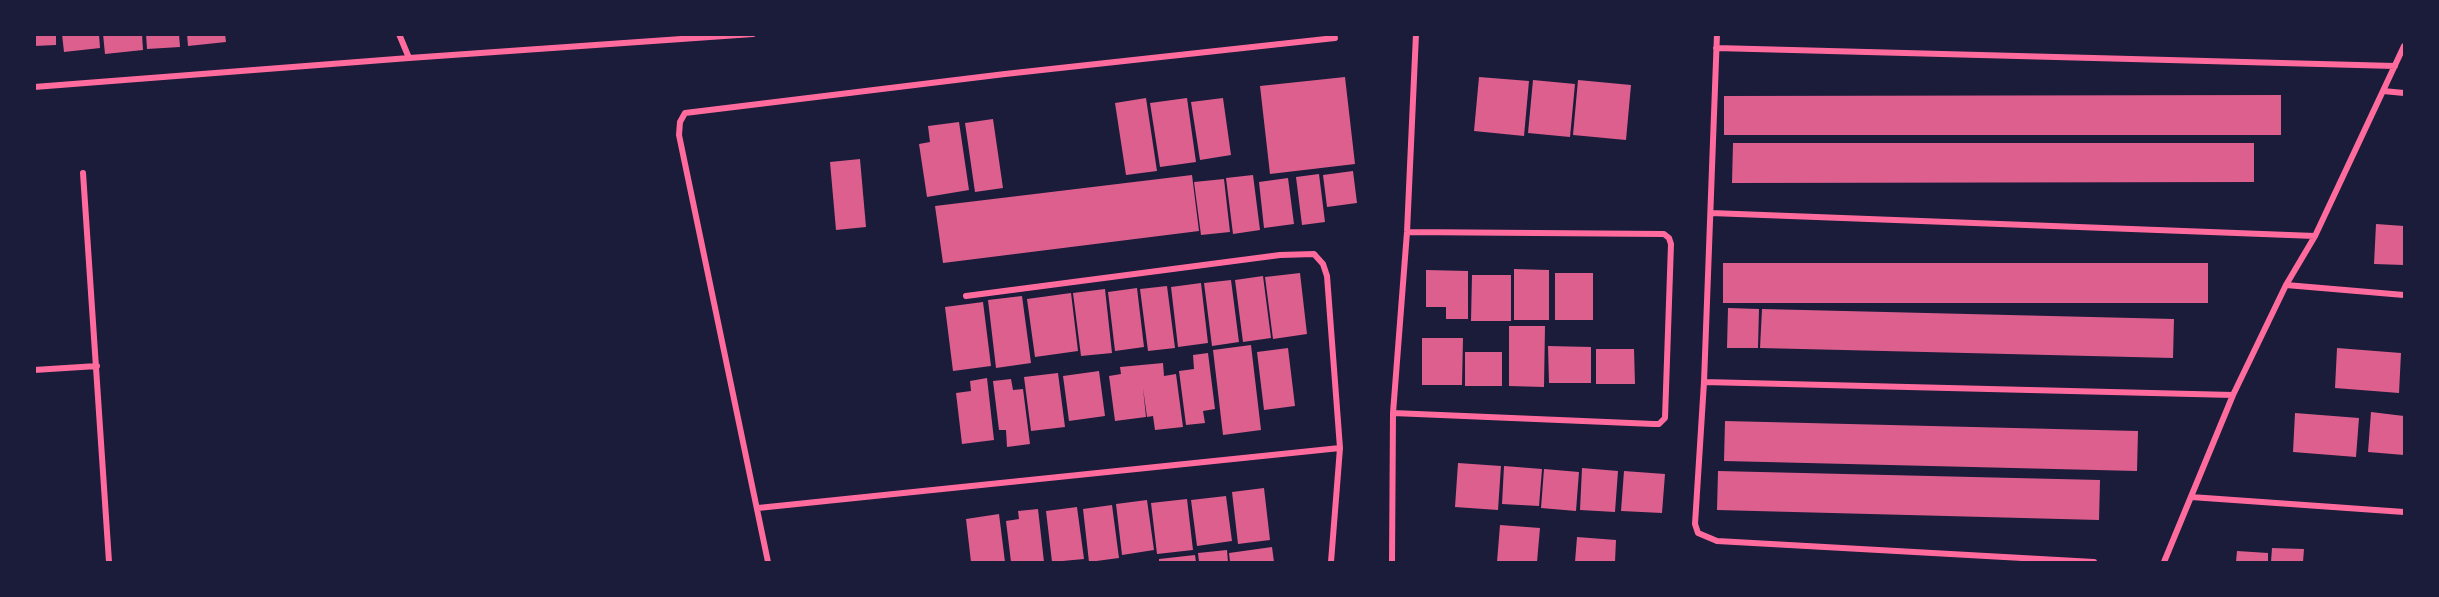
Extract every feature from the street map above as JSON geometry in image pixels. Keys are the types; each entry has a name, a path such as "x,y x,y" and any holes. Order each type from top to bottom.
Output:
{"street":[{"path":"399,34 409,58"},
{"path":"34,87 753,34"},
{"path":"1392,562 1393,413 1407,232 1416,34"},
{"path":"1717,34 1704,382 1695,524 1698,533 1717,541 2094,562"},
{"path":"768,562 679,135 685,113 1005,74 1335,38"},
{"path":"2164,562 2233,395 2286,285 2315,236 2404,46"},
{"path":"1716,48 2395,66"},
{"path":"2383,91 2404,93"},
{"path":"83,173 110,562"},
{"path":"1711,213 2315,236"},
{"path":"1393,413 1654,424 1659,424 1665,418 1671,244 1669,238 1664,234 1407,232"},
{"path":"966,296 1280,255 1314,254 1323,264 1327,276 1340,448 1331,562"},
{"path":"2286,285 2404,295"},
{"path":"34,370 97,366"},
{"path":"1704,382 2233,395"},
{"path":"758,508 1340,448"},
{"path":"2191,497 2404,512"}],"building":[{"path":"34,34 56,34 56,45 34,46"},
{"path":"62,34 99,34 100,48 64,52"},
{"path":"103,34 142,34 143,50 105,54"},
{"path":"146,34 179,34 180,47 147,49"},
{"path":"187,34 225,34 226,42 188,46"},
{"path":"1345,77 1355,164 1270,174 1260,86"},
{"path":"1479,77 1529,81 1524,136 1474,131"},
{"path":"1533,80 1575,84 1570,137 1528,133"},
{"path":"1578,80 1631,85 1626,140 1573,135"},
{"path":"2281,95 2281,135 1724,135 1724,96"},
{"path":"1146,98 1157,171 1126,175 1115,103"},
{"path":"1187,98 1196,162 1160,167 1150,103"},
{"path":"1223,98 1231,155 1200,160 1191,102"},
{"path":"993,119 1003,188 975,192 965,123"},
{"path":"959,122 969,190 927,197 919,144 930,142 928,126"},
{"path":"1733,143 2254,143 2254,182 1732,183"},
{"path":"860,159 866,227 836,230 830,162"},
{"path":"1353,171 1357,203 1327,207 1323,175"},
{"path":"1319,174 1325,222 1302,225 1296,177"},
{"path":"1192,175 1199,231 943,263 935,206"},
{"path":"1253,175 1260,230 1233,234 1226,178"},
{"path":"1288,178 1294,224 1264,228 1259,182"},
{"path":"1224,179 1230,232 1201,235 1194,182"},
{"path":"2376,224 2404,226 2404,265 2374,264"},
{"path":"1723,263 2208,263 2208,303 1723,303"},
{"path":"1514,269 1549,270 1549,320 1514,320"},
{"path":"1426,270 1468,271 1468,319 1446,319 1446,307 1426,307"},
{"path":"1300,273 1307,334 1273,339 1265,277"},
{"path":"1555,273 1593,273 1593,320 1555,320"},
{"path":"1472,275 1511,275 1511,321 1471,321"},
{"path":"1263,276 1271,338 1243,342 1235,280"},
{"path":"1231,280 1239,342 1212,346 1204,283"},
{"path":"1201,283 1208,343 1178,347 1171,287"},
{"path":"1167,286 1175,348 1148,351 1140,289"},
{"path":"1137,288 1144,347 1115,351 1108,292"},
{"path":"1105,289 1112,353 1081,356 1073,293"},
{"path":"1071,293 1078,351 1035,357 1027,299"},
{"path":"1022,296 1031,363 996,368 988,300"},
{"path":"983,302 991,366 953,371 945,307"},
{"path":"1728,308 1759,309 1758,348 1727,348"},
{"path":"1762,309 2174,319 2173,358 1760,348"},
{"path":"1509,326 1545,326 1544,387 1509,386"},
{"path":"1422,338 1463,338 1462,385 1422,385"},
{"path":"1251,345 1261,430 1223,435 1213,350"},
{"path":"1548,346 1591,347 1591,383 1549,383"},
{"path":"1288,348 1295,406 1264,410 1257,352"},
{"path":"2337,348 2401,353 2399,393 2335,388"},
{"path":"1596,349 1634,349 1635,384 1596,384"},
{"path":"1465,352 1502,352 1502,386 1465,386"},
{"path":"1208,353 1215,409 1203,411 1205,423 1186,425 1179,371 1194,369 1193,355"},
{"path":"1163,363 1164,376 1176,374 1183,427 1155,430 1153,416 1147,417 1143,388 1146,417 1115,421 1109,376 1121,374 1120,367"},
{"path":"1099,371 1105,416 1069,421 1063,376"},
{"path":"1058,373 1065,427 1031,431 1024,377"},
{"path":"987,378 994,440 962,444 956,393 971,391 970,381"},
{"path":"1011,379 1013,390 1023,389 1030,444 1007,447 1006,430 999,430 993,381"},
{"path":"2371,412 2404,416 2404,455 2368,452"},
{"path":"2295,413 2359,418 2356,457 2293,452"},
{"path":"1725,421 2138,431 2137,471 1724,461"},
{"path":"1458,463 1501,466 1498,510 1455,507"},
{"path":"1504,466 1542,469 1539,506 1502,504"},
{"path":"1582,468 1618,471 1615,512 1580,510"},
{"path":"1544,469 1579,472 1576,511 1541,508"},
{"path":"1624,471 1665,474 1662,513 1621,511"},
{"path":"1718,471 2100,480 2099,520 1717,510"},
{"path":"1264,488 1270,540 1238,544 1232,492"},
{"path":"1226,496 1232,541 1197,546 1191,500"},
{"path":"1187,499 1193,550 1157,554 1151,503"},
{"path":"1147,500 1154,550 1122,555 1116,504"},
{"path":"1112,505 1119,558 1089,562 1083,509"},
{"path":"1077,507 1084,559 1052,562 1046,511"},
{"path":"1038,509 1044,562 1011,562 1006,521 1019,519 1018,511"},
{"path":"999,514 1005,562 971,562 966,519"},
{"path":"1500,525 1540,528 1537,562 1497,562"},
{"path":"1577,537 1616,540 1615,562 1575,562"},
{"path":"1272,547 1274,562 1230,562 1229,553"},
{"path":"2272,548 2304,549 2303,562 2271,562"},
{"path":"1227,550 1228,562 1199,562 1198,553"},
{"path":"2237,551 2268,553 2268,562 2236,562"},
{"path":"1195,555 1196,562 1159,562 1159,559"}]}
